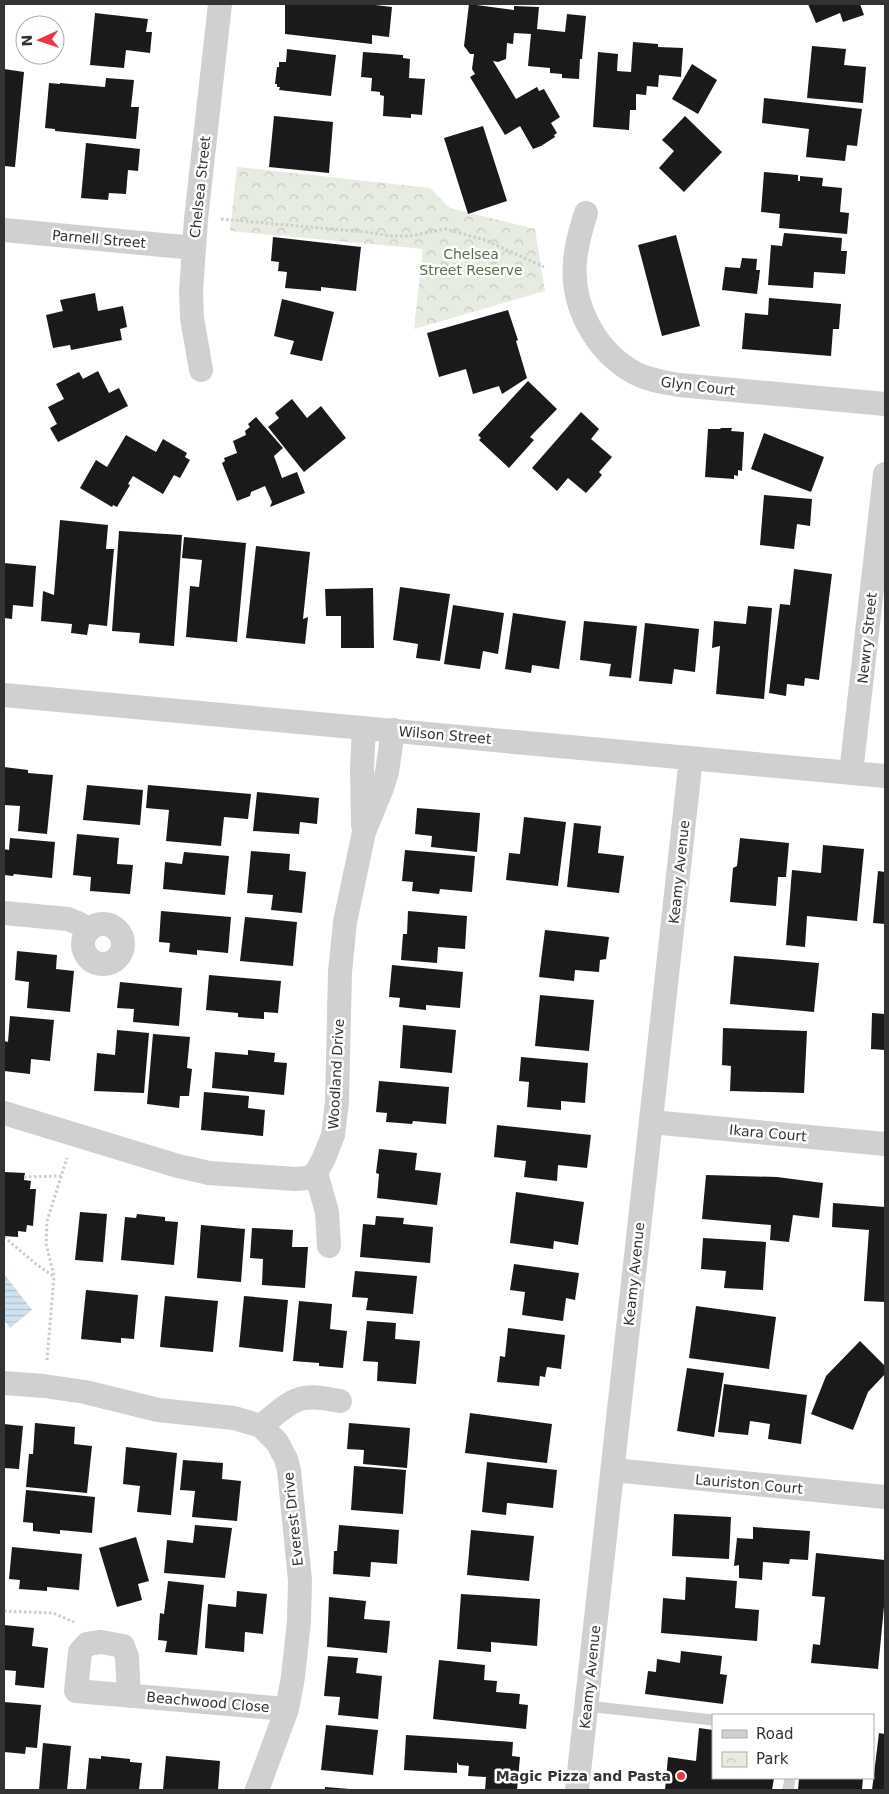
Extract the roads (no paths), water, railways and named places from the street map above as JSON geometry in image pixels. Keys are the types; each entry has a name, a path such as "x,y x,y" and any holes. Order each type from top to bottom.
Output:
{"street":[{"name":"Chelsea Street","path":"201,370 192,318 194,248 220,4"},
{"name":"Glyn Court","path":"586,214 578,238 574,262 574,278 580,304 589,328 601,346 618,362 636,374 656,381 678,385 885,404"},
{"name":"Parnell Street","path":"4,230 194,248"},
{"name":"Newry Street","path":"851,773 885,474"},
{"name":"Wilson Street","path":"4,695 885,776"},
{"name":"Woodland Drive","path":"364,728 362,769 364,832"},
{"name":"Woodland Drive","path":"316,1173 333,1135 337,1102 340,972 345,922 364,832 384,780 393,730"},
{"name":"Keamy Avenue","path":"577,1790 692,758"},
{"path":"4,914 68,919 80,924 88,931"},
{"path":"4,1113 178,1166 210,1173 295,1180 308,1178 316,1173 327,1212 329,1246"},
{"name":"Ikara Court","path":"651,1122 885,1144"},
{"path":"4,1383 85,1392 158,1410 234,1418 261,1426 300,1399 316,1397 340,1401"},
{"name":"Everest Drive","path":"259,1789 286,1709 293,1677 299,1622 300,1580 286,1459 277,1442 261,1426"},
{"name":"Lauriston Court","path":"613,1470 885,1497"},
{"name":"Beachwood Close","path":"129,1696 127,1657 123,1646 101,1642 87,1644 80,1652 76,1691 129,1696 286,1709"}],"lane":[{"path":"587,1706 712,1720"}],"water":[{"path":"4,1274 32,1310 10,1328 4,1320"}],"place":[{"name":"Magic Pizza and Pasta","path":"681,1776"}],"park label":[{"name":"Chelsea Street Reserve","path":"471,262"}]}
